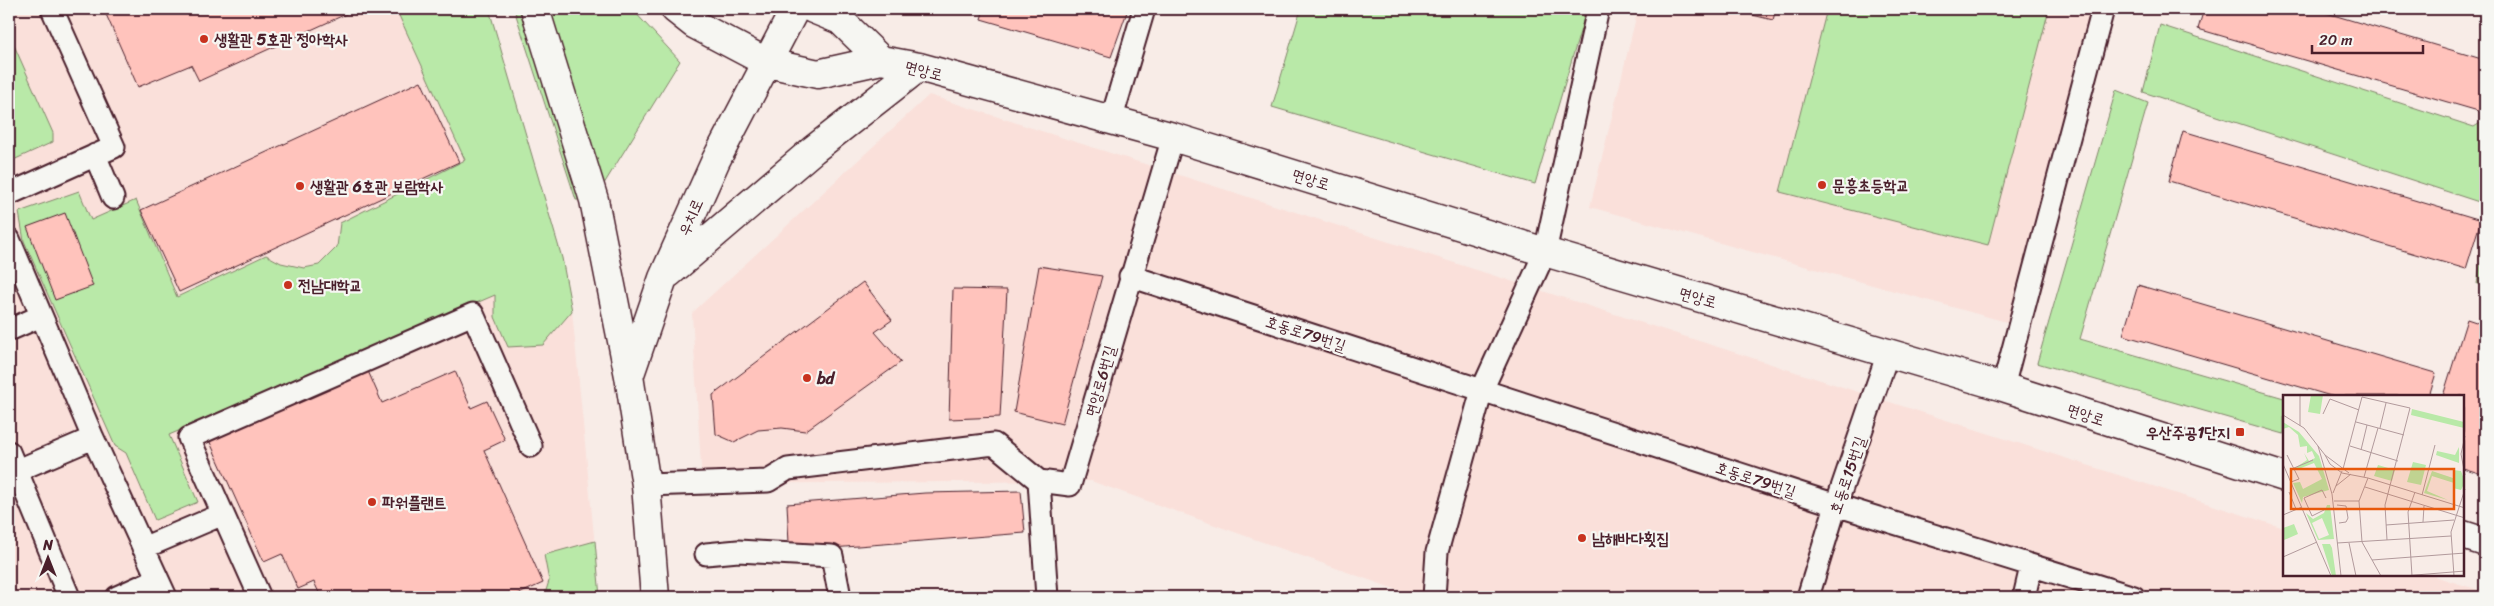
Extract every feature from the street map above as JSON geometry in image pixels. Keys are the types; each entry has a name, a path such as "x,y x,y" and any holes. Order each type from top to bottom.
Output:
{"main road":[{"path":"535,9 594,200 629,376"},
{"path":"675,9 694,24 768,63"},
{"name":"우치로","path":"655,597 646,485 629,376 663,278 716,160 795,9"},
{"path":"813,9 840,20 881,60"},
{"name":"면앙로","path":"768,63 818,74 881,60 919,67 1111,122 1173,137 1545,252 2004,387 2283,477"},
{"path":"663,278 813,150 919,67"},
{"path":"2464,535 2485,542"}],"lane":[{"path":"9,194 114,147 52,9"},
{"path":"1111,122 1144,9"},
{"path":"1434,597 1437,552 1482,390 1545,252 1598,9"},
{"path":"2004,387 2103,9"},
{"name":"면앙로6번길","path":"1039,481 1070,485 1130,276 1173,137"},
{"path":"95,155 113,198"},
{"path":"9,238 93,438 162,588 117,597"},
{"name":"호동로79번길","path":"1130,276 1836,505 2031,567 2134,597"},
{"path":"260,597 189,438 473,314 531,446"},
{"path":"9,330 41,316"},
{"name":"호동로15번길","path":"1808,597 1836,505 1888,353"},
{"path":"69,597 11,465 93,438"},
{"path":"646,485 768,481 788,469 994,444 1039,481 1047,597"},
{"path":"143,548 223,514"},
{"path":"706,554 756,552 832,556 840,597"},
{"path":"2024,597 2031,567"}],"shaded area":[{"name":"전남대학교","path":"9,9 489,9 562,258 572,311 600,597 9,597"},
{"name":"문흥초등학교","path":"1638,9 2094,9 2010,323 1590,207"},
{"path":"929,95 2283,528 2283,576 2434,576 2485,592 2485,597 1417,597 1091,481 702,484 692,313"}],"green space":[{"path":"396,9 489,9 562,258 572,311 543,345 508,347 495,317 495,295 169,435 198,502 155,520 126,453 115,446 24,241 19,212 79,191 91,220 136,200 177,297 266,255 281,263 304,268 319,265 337,247 340,223 465,160"},
{"path":"514,9 632,9 680,61 594,200 576,200"},
{"path":"1301,9 1564,9 1585,15 1535,184 1272,107"},
{"path":"1827,9 2049,9 1988,245 1780,192"},
{"path":"2160,25 2474,127 2485,120 2485,204 2143,92"},
{"path":"9,34 53,133 53,142 9,162"},
{"path":"2116,90 2148,103 2080,339 2283,398 2283,434 2037,363"},
{"path":"2485,235 2485,286 2477,284"},
{"path":"595,541 600,597 544,597 549,581 544,555"}],"building":[{"name":"생활관 5호관 정아학사","path":"113,9 357,9 199,81 191,65 138,87 105,12"},
{"path":"984,9 1128,9 1111,57 981,19"},
{"path":"1728,9 1776,9 1773,20"},
{"path":"2204,9 2313,9 2485,60 2485,113 2198,29"},
{"name":"생활관 6호관 보람학사","path":"421,81 459,162 179,292 141,210"},
{"path":"2183,131 2481,220 2466,269 2169,181"},
{"path":"65,213 93,286 55,300 27,227"},
{"path":"1039,266 1102,276 1062,424 1014,412"},
{"name":"bd","path":"863,282 892,320 875,332 901,362 805,431 782,428 758,430 734,442 716,434 713,395"},
{"path":"2138,285 2436,373 2429,395 2328,395 2123,335"},
{"path":"953,289 1007,290 1000,417 949,419"},
{"path":"2467,319 2485,325 2485,475 2464,468 2464,395 2443,395"},
{"name":"파워플랜트","path":"368,371 382,403 455,371 471,408 487,401 505,440 484,450 543,583 512,597 321,597 314,582 298,589 282,554 264,562 209,440"},
{"path":"1021,491 1025,533 832,548 789,543 787,504 925,493"},
{"path":"739,593 833,593 833,597 739,597"}],"place":[{"name":"생활관 5호관 정아학사","path":"204,39"},
{"name":"문흥초등학교","path":"1822,185"},
{"name":"생활관 6호관 보람학사","path":"300,186"},
{"name":"전남대학교","path":"288,285"},
{"name":"bd","path":"807,378"},
{"name":"우산주공1단지","path":"2240,432"},
{"name":"파워플랜트","path":"372,502"},
{"name":"남해바다횟집","path":"1582,538"}]}
